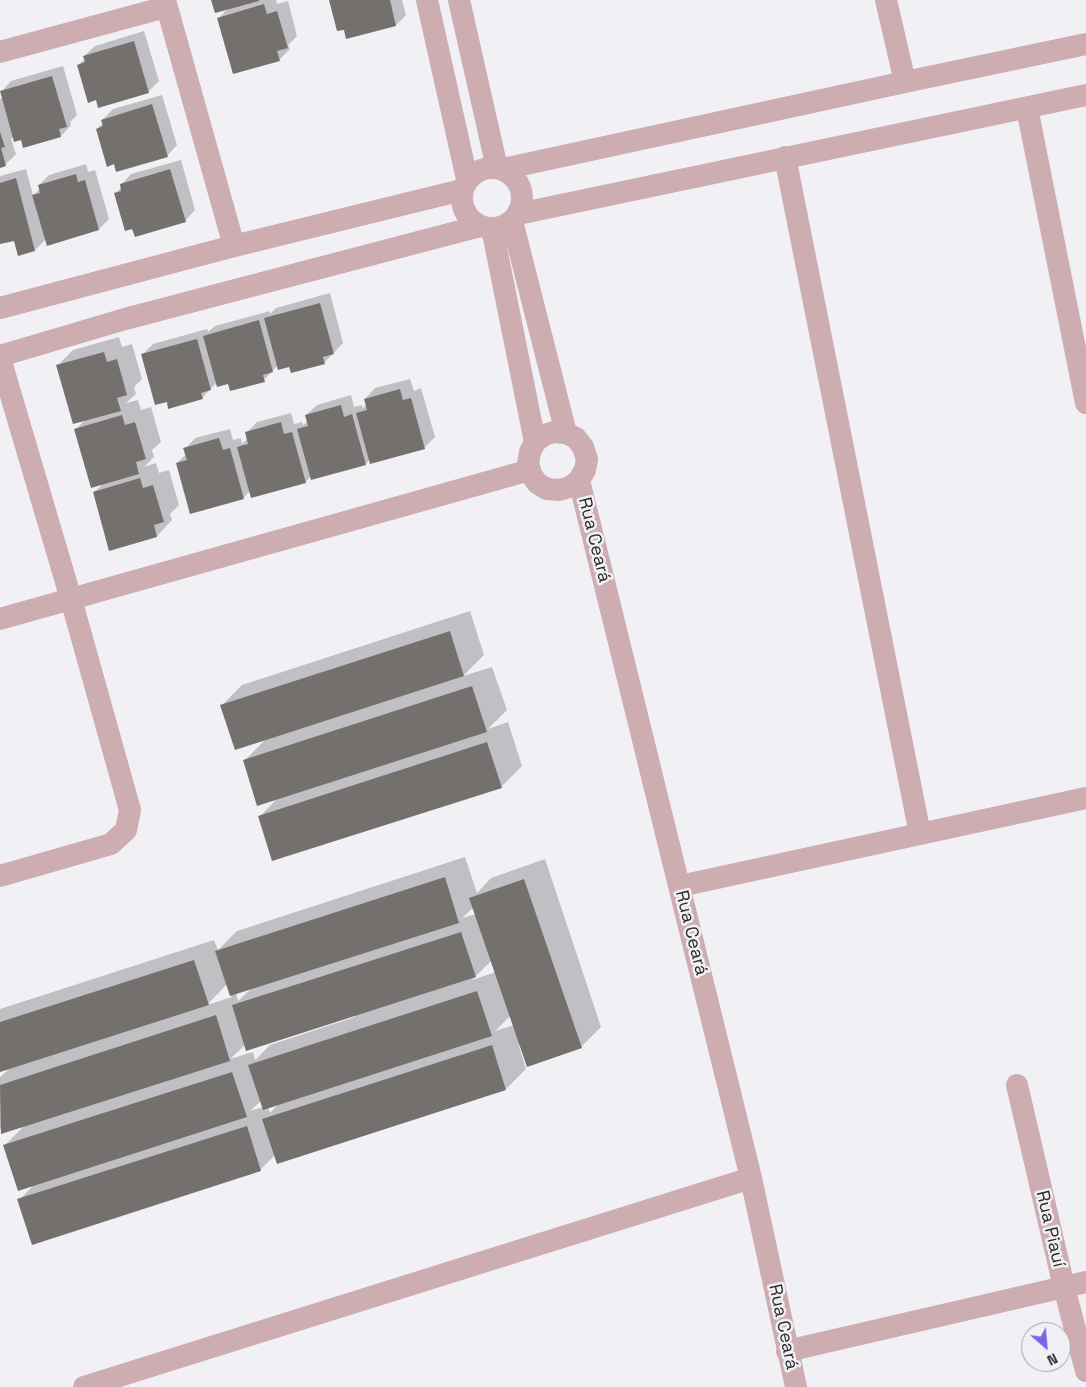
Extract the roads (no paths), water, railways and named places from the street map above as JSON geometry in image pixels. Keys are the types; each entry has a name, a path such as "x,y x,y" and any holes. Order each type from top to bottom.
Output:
{"street":[{"path":"427,0 465,185"},
{"path":"459,0 500,168 517,180 521,188 522,197 521,206 500,222 471,220 464,211 461,201 465,185 475,172 486,168 500,168 1086,44"},
{"path":"886,0 905,82"},
{"path":"0,52 165,3 234,246"},
{"path":"0,876 111,844 126,830 130,810 71,598 0,357 125,319 500,222 785,157 1086,95"},
{"path":"1027,108 1086,403"},
{"path":"785,157 920,834"},
{"path":"0,308 465,185"},
{"path":"500,222 566,433"},
{"path":"500,222 535,442"},
{"path":"554,432 566,433 576,438 584,447 587,459 585,470 579,480 570,487 559,490 547,489 538,483 530,470 528,463 530,452 535,442 544,435 554,432"},
{"path":"0,619 530,470"},
{"name":"Rua Ceará","path":"579,480 751,1178 796,1387"},
{"path":"680,886 1086,798"},
{"name":"Rua Piauí","path":"1018,1085 1064,1287 1086,1371"},
{"path":"84,1387 751,1178"},
{"path":"787,1351 1086,1282"}]}
